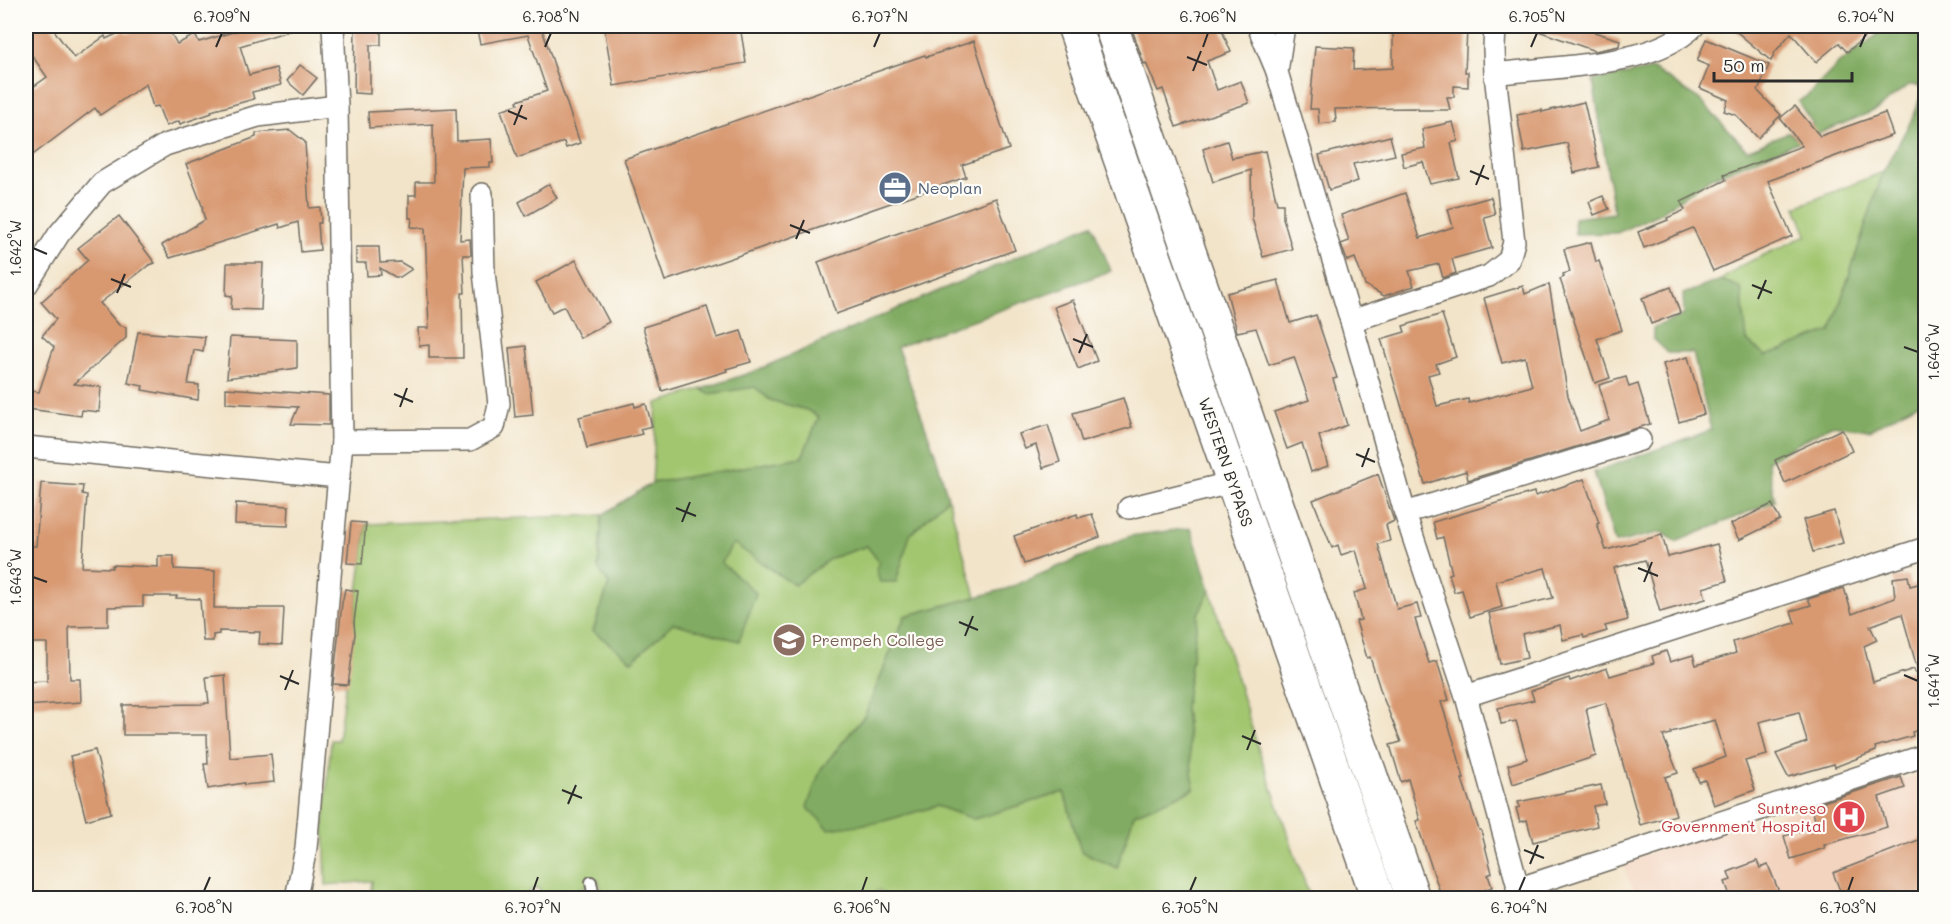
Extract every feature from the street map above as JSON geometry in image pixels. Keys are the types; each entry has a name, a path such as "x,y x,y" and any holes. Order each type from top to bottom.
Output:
{"highway":[{"name":"WESTERN BYPASS","path":"1074,26 1378,898"},
{"name":"WESTERN BYPASS","path":"1111,26 1413,898"}],"street":[{"path":"296,898 306,848 342,441 337,106 333,26"},
{"path":"1258,26 1277,72 1405,513 1466,696 1519,894 1926,755"},
{"path":"1277,72 1284,26"},
{"path":"1351,321 1489,276 1509,260 1514,242 1496,74 1495,26"},
{"path":"1496,74 1588,65 1627,57 1662,47 1687,33 1694,26"},
{"path":"26,286 59,234 102,183 165,145 258,116 337,106"},
{"path":"342,441 470,440 494,428 499,405 484,272 482,194"},
{"path":"1405,513 1640,440"},
{"path":"26,447 339,477"},
{"path":"1129,508 1234,482"},
{"path":"1466,696 1926,548"}],"lane":[{"path":"591,882 594,898"}],"shaded area":[{"name":"Suntreso Government Hospital","path":"1925,773 1925,898 1637,898 1621,861"}],"green space":[{"path":"1875,26 1925,26 1925,399 1870,430 1831,425 1767,461 1775,501 1676,542 1662,532 1615,543 1594,472 1711,430 1693,353 1667,353 1653,338 1653,328 1684,315 1683,294 1721,280 1741,288 1747,341 1766,356 1831,331 1883,172 1914,115 1924,86 1908,85 1876,110 1711,178 1660,213 1617,233 1575,234 1574,218 1614,213 1593,80 1653,69 1699,99 1747,150 1789,132 1795,138 1813,124 1798,102 1839,63 1878,34"},
{"path":"1883,172 1831,331 1766,356 1747,341 1741,288 1721,280 1742,265 1807,235 1796,207"},
{"path":"1092,224 1111,271 897,347 937,459 948,498 910,535 896,582 880,582 876,569 879,562 867,546 831,558 794,585 733,543 722,563 756,593 739,641 673,623 632,661 593,631 609,584 598,568 602,515 652,483 802,457 819,417 807,410 770,400 755,387 709,394 702,389 755,371"},
{"path":"755,387 770,400 807,410 819,417 802,457 652,483 657,403 702,389 709,394"},
{"path":"948,498 976,597 905,616 865,715 821,769 880,822 937,806 974,819 1064,792 1081,851 1117,868 1134,814 1194,789 1185,708 1198,614 1210,590 1257,745 1310,898 889,898 879,890 869,898 605,898 598,880 575,891 578,898 545,898 537,887 520,898 370,898 372,881 326,885 324,823 331,740 338,740 367,524 602,515 598,568 609,584 593,631 721,563 733,543 794,584 831,558 867,546 880,562"},
{"path":"1191,528 1210,590 1198,614 1185,708 1194,789 1134,814 1117,868 1081,851 1064,792 974,819 937,806 880,822 829,829 807,807 821,769 865,715 905,616 1006,589 1130,536"}],"building":[{"path":"26,26 51,26 74,58 105,36 106,39 125,30 127,34 143,26 167,26 177,44 195,35 199,42 253,26 295,26 295,29 240,46 249,75 276,68 281,85 252,92 254,99 211,111 212,113 180,124 179,121 166,126 158,106 153,107 146,84 100,115 95,108 26,160 26,92 47,77 26,47"},
{"path":"355,26 381,26 381,45 370,45 370,94 354,93"},
{"path":"476,26 541,26 580,143 566,148 564,142 517,158 501,110 518,104 517,101 547,91 528,35 480,44"},
{"path":"604,26 740,26 746,63 614,86"},
{"path":"1131,26 1220,26 1231,52 1207,61 1217,90 1241,81 1249,103 1176,127 1163,89 1158,91 1146,63 1144,64"},
{"path":"1531,26 1575,26 1620,40 1619,46 1595,51 1530,28"},
{"path":"1730,26 1878,26 1847,52 1839,43 1816,62 1791,33 1775,52 1771,61"},
{"path":"1393,27 1467,29 1465,72 1468,72 1468,87 1454,86 1454,97 1447,97 1450,110 1335,109 1336,122 1319,124 1318,109 1310,109 1315,46 1354,48 1353,70 1393,68"},
{"path":"1706,39 1769,65 1758,91 1781,115 1758,138 1736,115 1724,111 1728,100 1700,88 1709,66 1697,61"},
{"path":"974,41 1009,149 962,165 966,177 665,281 624,159 925,55 926,57"},
{"path":"300,65 317,78 303,95 287,81"},
{"path":"1584,102 1599,167 1574,173 1567,143 1524,152 1517,115 1542,110 1542,112"},
{"path":"1795,106 1820,136 1885,113 1893,135 1768,181 1792,236 1713,271 1693,228 1644,248 1638,232 1668,220 1667,218 1685,210 1681,202 1726,180 1724,175 1802,146 1780,118"},
{"path":"456,108 457,141 491,139 493,163 490,163 490,167 463,168 460,240 470,239 471,255 463,255 465,293 462,293 463,358 429,358 429,345 419,346 418,328 429,328 425,228 411,227 409,195 416,195 416,182 434,182 433,124 369,128 368,112"},
{"path":"1453,122 1458,141 1451,143 1459,178 1430,184 1423,162 1404,167 1401,153 1425,148 1422,129"},
{"path":"290,130 305,142 309,208 320,207 321,223 318,223 320,250 301,252 298,222 280,228 279,224 170,258 162,245 205,220 203,208 186,164 256,137 256,133"},
{"path":"1390,136 1395,155 1353,164 1358,181 1329,190 1319,155"},
{"path":"1227,141 1232,158 1265,151 1277,204 1283,204 1283,218 1292,249 1263,257 1252,218 1251,170 1213,182 1203,149"},
{"path":"549,184 557,198 526,216 519,202"},
{"path":"1405,193 1420,238 1453,227 1448,209 1491,197 1495,214 1484,217 1492,248 1452,259 1456,273 1443,278 1439,264 1409,271 1414,286 1384,296 1365,285 1355,258 1347,261 1341,244 1349,241 1341,215"},
{"path":"1603,196 1609,209 1594,215 1589,202"},
{"path":"996,198 1015,250 836,314 818,262"},
{"path":"119,216 155,263 149,265 100,303 119,325 126,327 126,338 74,384 101,387 99,412 82,410 81,416 28,409 30,391 39,392 54,347 42,336 56,319 41,302 88,260 78,248"},
{"path":"1591,242 1596,262 1599,261 1622,330 1597,339 1610,378 1595,383 1560,279 1564,277 1563,274 1570,272 1564,249"},
{"path":"356,247 379,247 380,263 400,262 412,269 400,277 395,277 380,268 381,275 367,276 366,263 356,263"},
{"path":"576,260 609,322 580,338 564,306 552,312 536,282"},
{"path":"227,263 263,263 261,310 231,309 232,296 226,295"},
{"path":"1278,280 1290,323 1316,315 1337,378 1333,379 1347,425 1319,436 1328,466 1311,472 1302,443 1287,449 1274,412 1309,400 1294,357 1269,365 1256,328 1237,332 1227,293"},
{"path":"1549,284 1568,396 1580,431 1609,420 1599,385 1626,377 1629,387 1638,384 1650,424 1468,480 1466,471 1425,484 1381,339 1405,332 1403,326 1442,314 1456,357 1436,364 1439,372 1428,375 1437,406 1468,399 1469,403 1532,386 1525,357 1502,363 1484,298 1523,286 1525,294"},
{"path":"1671,287 1680,313 1651,324 1642,298"},
{"path":"1073,300 1097,361 1078,369 1054,307"},
{"path":"707,307 717,338 741,331 751,362 662,391 643,327"},
{"path":"138,332 205,337 203,352 194,350 188,384 199,385 198,400 142,390 143,386 128,383"},
{"path":"230,337 297,340 297,368 227,378"},
{"path":"526,346 533,415 515,417 509,348"},
{"path":"1688,357 1704,414 1679,422 1663,364"},
{"path":"226,388 329,395 329,425 291,424 298,407 226,403"},
{"path":"1123,398 1132,427 1082,442 1073,413"},
{"path":"634,403 635,407 646,404 652,426 640,429 642,434 587,448 579,417"},
{"path":"1048,425 1060,462 1043,468 1036,445 1025,449 1019,434"},
{"path":"1842,429 1852,451 1785,483 1775,460"},
{"path":"1378,474 1394,521 1386,525 1390,541 1378,544 1397,609 1417,604 1421,618 1415,619 1429,663 1437,661 1449,700 1441,702 1455,745 1464,779 1462,779 1479,830 1481,830 1492,873 1488,875 1492,887 1486,889 1489,898 1442,898 1416,821 1420,820 1408,779 1401,782 1390,745 1401,742 1370,657 1367,658 1356,621 1361,620 1354,593 1367,589 1356,550 1341,555 1338,545 1332,548 1313,500"},
{"path":"1584,479 1606,550 1662,535 1668,557 1717,544 1727,581 1703,588 1706,599 1660,612 1645,560 1614,568 1628,620 1605,626 1607,631 1584,638 1583,635 1563,640 1560,625 1522,634 1527,658 1500,664 1489,613 1553,598 1545,568 1496,581 1502,607 1470,617 1462,590 1454,592 1443,537 1437,539 1433,522 1534,492 1535,496"},
{"path":"41,483 83,486 82,494 87,495 82,567 112,568 112,565 158,567 158,556 174,556 174,569 215,571 214,608 284,608 282,645 259,644 260,632 219,631 219,634 213,635 213,641 203,641 200,599 143,596 143,606 108,607 108,626 69,627 70,679 80,679 81,702 26,706 26,682 47,681 47,643 26,643 26,546 36,546"},
{"path":"236,503 289,506 288,526 235,524"},
{"path":"1772,504 1780,520 1739,540 1731,524"},
{"path":"1834,511 1843,543 1813,552 1803,520"},
{"path":"1077,514 1078,518 1092,514 1100,537 1024,564 1014,536"},
{"path":"351,522 366,523 362,564 347,563"},
{"path":"1908,576 1910,586 1926,582 1926,682 1921,682 1902,614 1870,626 1877,640 1864,646 1873,682 1914,669 1926,707 1926,728 1912,732 1913,736 1875,747 1876,751 1835,767 1834,764 1788,777 1776,754 1807,742 1799,712 1759,722 1767,755 1745,761 1755,790 1714,805 1705,780 1699,782 1694,769 1726,757 1715,720 1671,732 1663,736 1678,773 1665,777 1676,815 1640,825 1606,703 1586,708 1596,756 1513,784 1508,765 1527,759 1516,721 1501,724 1498,708 1534,700 1531,691 1569,678 1570,681 1607,668 1610,676 1654,663 1652,656 1666,651 1670,662 1693,655 1696,665 1736,653 1733,642 1795,623 1791,611 1811,605 1808,599 1844,588 1852,614 1895,598 1893,578"},
{"path":"345,589 358,591 348,685 333,684"},
{"path":"225,675 230,758 271,754 274,782 244,785 244,783 208,789 204,764 208,764 207,735 123,735 123,705 209,703 206,677"},
{"path":"95,750 111,813 86,820 70,756"},
{"path":"1901,777 1905,788 1879,797 1887,827 1824,845 1825,848 1791,859 1784,836 1817,826 1811,806"},
{"path":"1601,785 1605,804 1593,806 1597,826 1533,842 1527,820 1520,822 1516,808 1520,807 1518,802"},
{"path":"1926,837 1926,898 1843,898 1833,873"},
{"path":"1757,861 1760,868 1768,865 1780,894 1766,898 1764,892 1749,898 1731,898 1725,882 1731,880 1728,872"}],"place":[{"name":"Neoplan","path":"895,188"},
{"name":"Prempeh College","path":"789,640"},
{"name":"Suntreso Government Hospital","path":"1849,817"}]}
